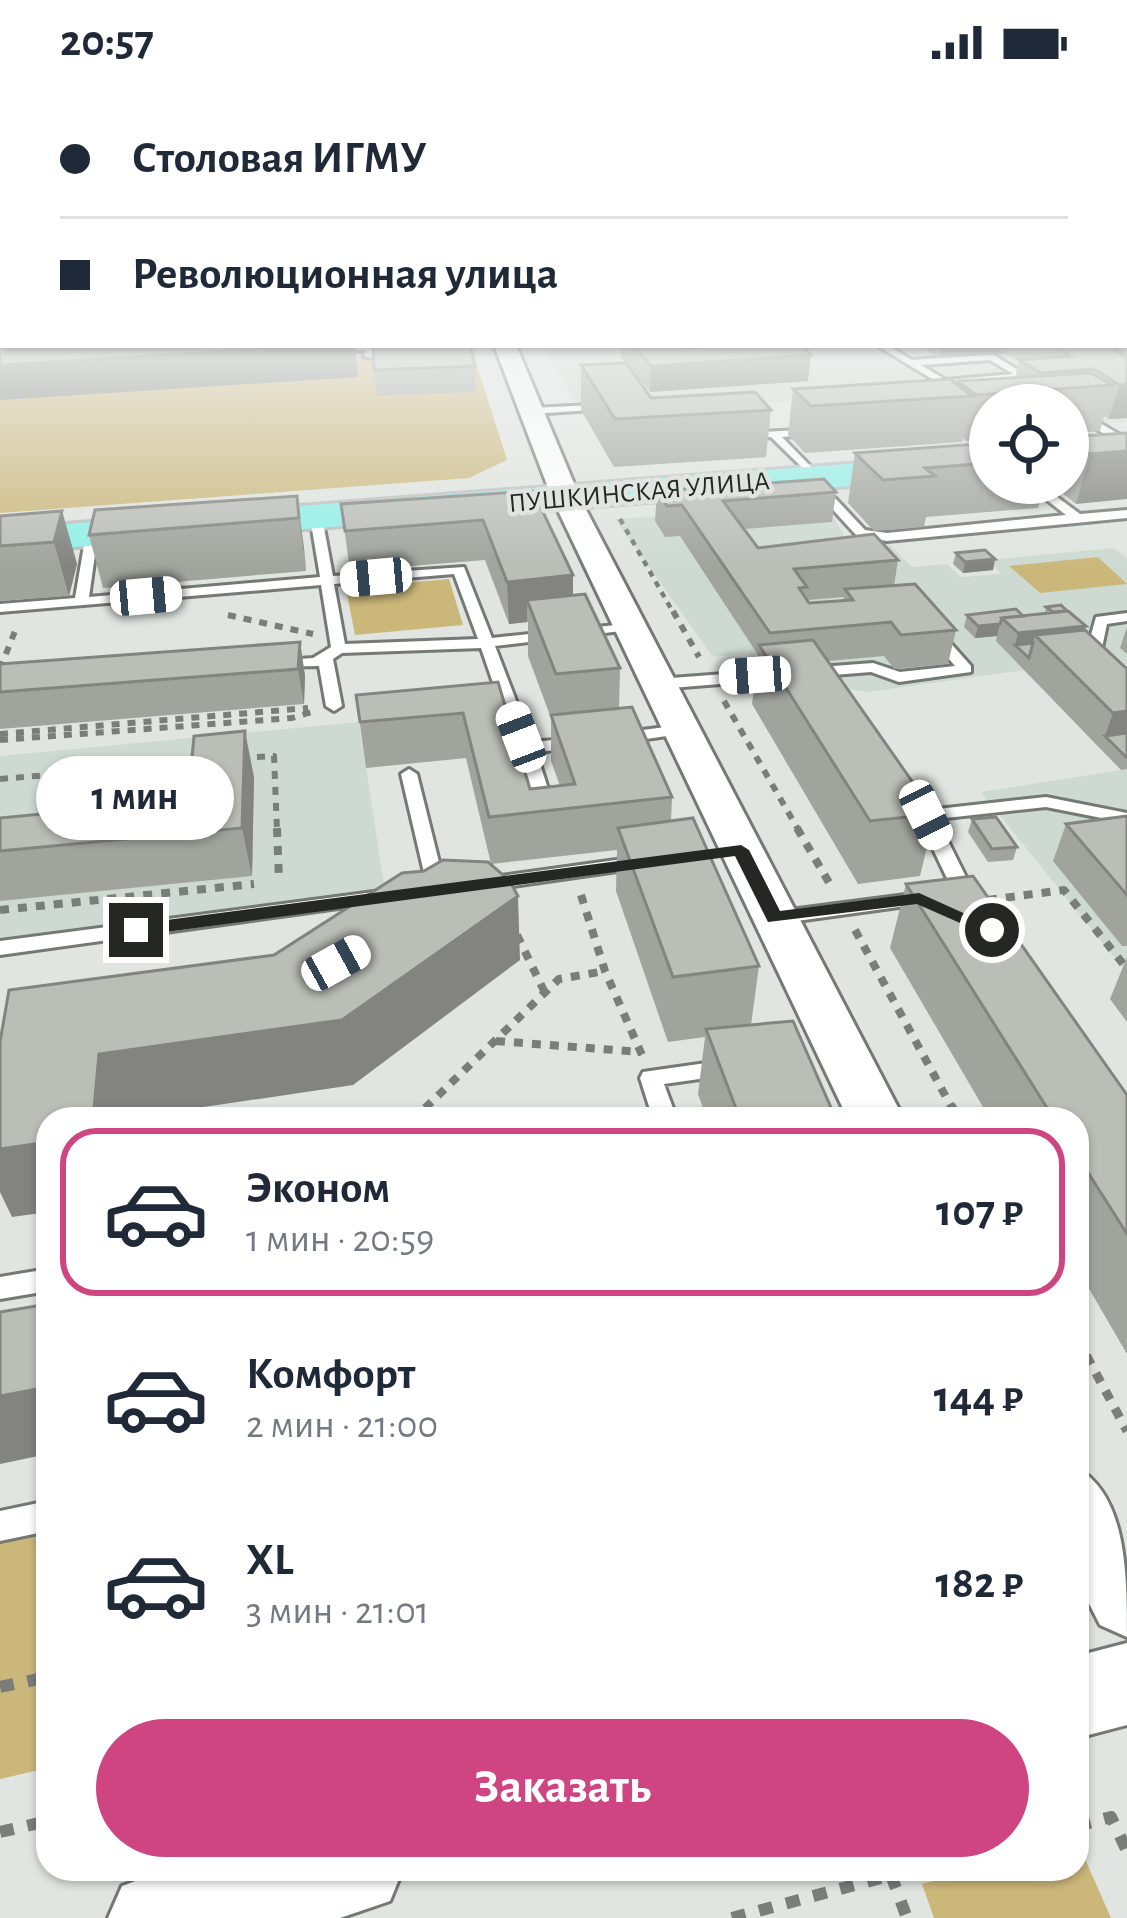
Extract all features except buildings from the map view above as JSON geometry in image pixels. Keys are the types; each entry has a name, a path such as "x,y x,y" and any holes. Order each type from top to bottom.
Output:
{"main road":[{"path":"1089,456 1127,449"},
{"name":"ПУШКИНСКАЯ УЛИЦА","path":"0,541 566,498 824,489 969,467"}],"street":[{"path":"525,397 566,498 681,730 730,851 775,918 832,1052 868,1107"},
{"path":"1089,1527 1127,1598"},
{"path":"1089,1693 1127,1684"},
{"path":"154,1918 308,1881"}],"lane":[{"path":"531,411 617,405"},
{"path":"1089,422 1127,449"},
{"path":"727,437 837,429"},
{"path":"774,434 861,533 863,554"},
{"path":"1059,504 1077,518"},
{"path":"861,533 887,537 1127,514"},
{"path":"316,517 334,649 334,706"},
{"path":"81,601 92,534"},
{"path":"0,608 459,570 550,820"},
{"path":"1127,617 1101,620 1094,649 1127,680"},
{"path":"658,684 873,667 899,677 966,669 922,620"},
{"path":"248,666 334,649 486,643 630,626"},
{"path":"526,748 681,730"},
{"path":"409,773 437,890"},
{"path":"775,918 919,898 960,903 920,807 1046,802 1127,818"},
{"path":"0,948 363,908 437,890 657,861"},
{"path":"660,1107 652,1078 742,1066"},
{"path":"0,1288 36,1282"},
{"path":"0,1526 36,1518"}],"path":[{"path":"620,519 843,907 951,1107"},
{"path":"146,596 334,649"},
{"path":"0,669 23,611"},
{"path":"0,737 292,718 334,706"},
{"path":"230,759 274,755 279,881"},
{"path":"0,779 208,761"},
{"path":"181,819 187,763"},
{"path":"61,830 74,773"},
{"path":"572,872 605,971 652,1078"},
{"path":"960,903 1064,890 1124,965"},
{"path":"512,924 544,993"},
{"path":"426,1107 560,979 605,971"},
{"path":"494,1041 641,1052"},
{"path":"1089,1361 1127,1431"},
{"path":"0,1687 36,1680"},
{"path":"1089,1823 1111,1817 1127,1850"},
{"path":"0,1832 36,1824"},
{"path":"732,1918 869,1881"},
{"path":"893,1881 907,1918"}],"shaded area":[{"path":"0,397 487,397 507,460 469,478 0,513"},
{"path":"573,397 840,397 737,406 638,398 576,402"},
{"path":"925,397 969,397 969,402"},
{"path":"1089,397 1127,397 1127,422 1101,424 1089,417"},
{"path":"827,507 846,538 886,541 912,567 947,564 960,577 1002,574 988,560 1114,548 1127,558 1127,745 1100,749 1025,670 868,692 764,677 748,653 713,657 615,519"},
{"path":"1098,557 1127,584 1040,593 1009,566"},
{"path":"449,579 463,625 355,635 346,588"},
{"path":"359,722 385,891 0,941 0,756"},
{"path":"1127,769 1127,973 981,792"},
{"path":"36,1527 36,1771 0,1779 0,1534"},
{"path":"1089,1868 1111,1918 934,1918 922,1884 1089,1881"}],"route":[{"path":"136,930 741,850 775,918 919,898 992,930"}]}
